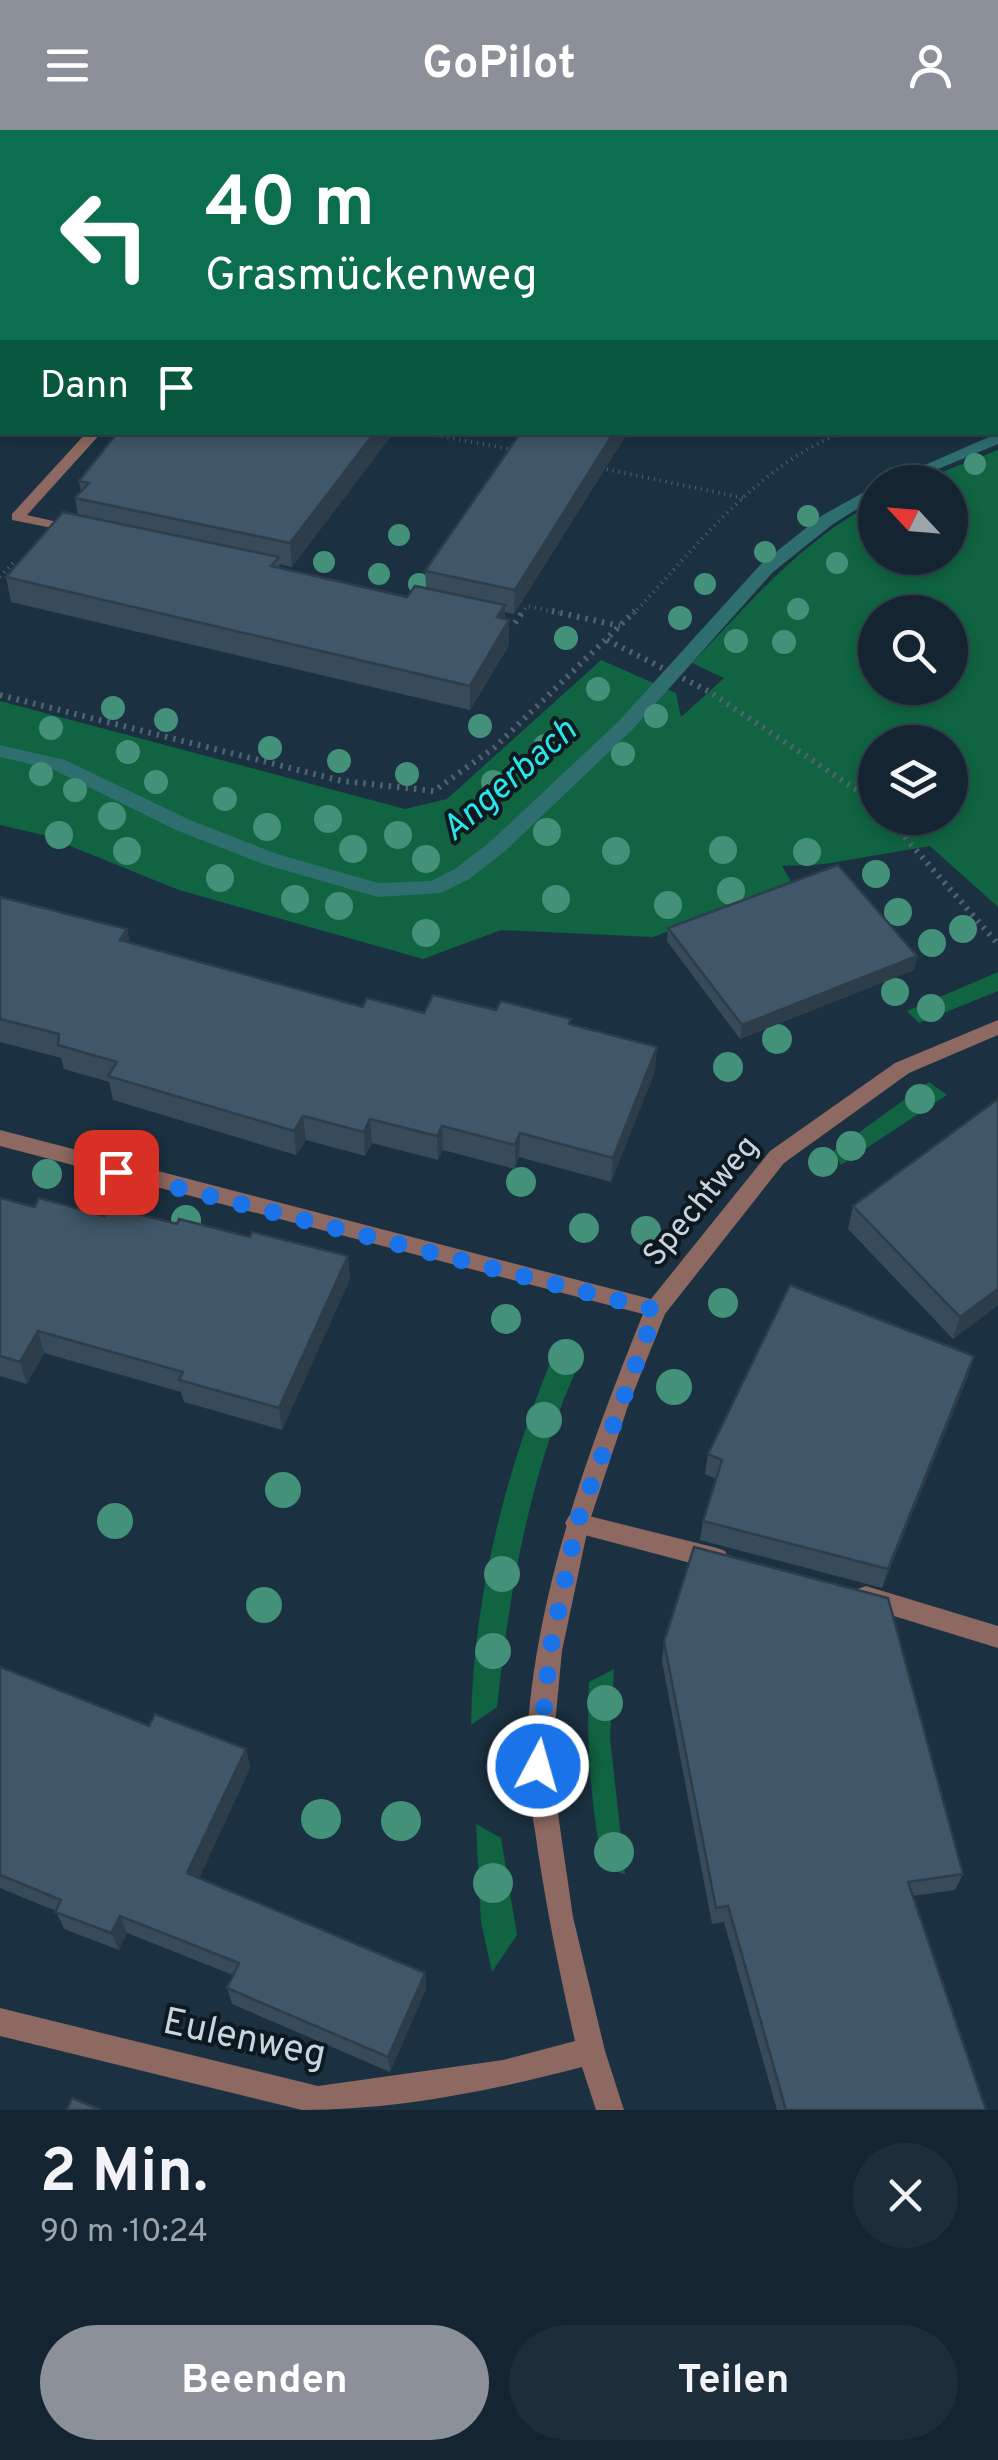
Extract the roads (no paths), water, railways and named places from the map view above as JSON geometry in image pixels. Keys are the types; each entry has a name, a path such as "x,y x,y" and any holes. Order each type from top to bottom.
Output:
{"street":[{"path":"87,532 17,517 92,435"},
{"name":"Spechtweg","path":"610,2110 591,2051 560,1917 538,1766 550,1650 577,1523 656,1310 777,1157 902,1068 998,1028"},
{"path":"0,1138 656,1310"},
{"path":"577,1523 740,1565"},
{"path":"851,1593 998,1637"},
{"name":"Eulenweg","path":"0,2022 318,2100 503,2074 591,2051"}],"waterway":[{"name":"Angerbach","path":"934,465 998,438"},
{"name":"Angerbach","path":"0,751 58,764 183,825 270,859 378,890 434,888 462,874 497,847 625,726 767,568 827,520 858,501"}]}
